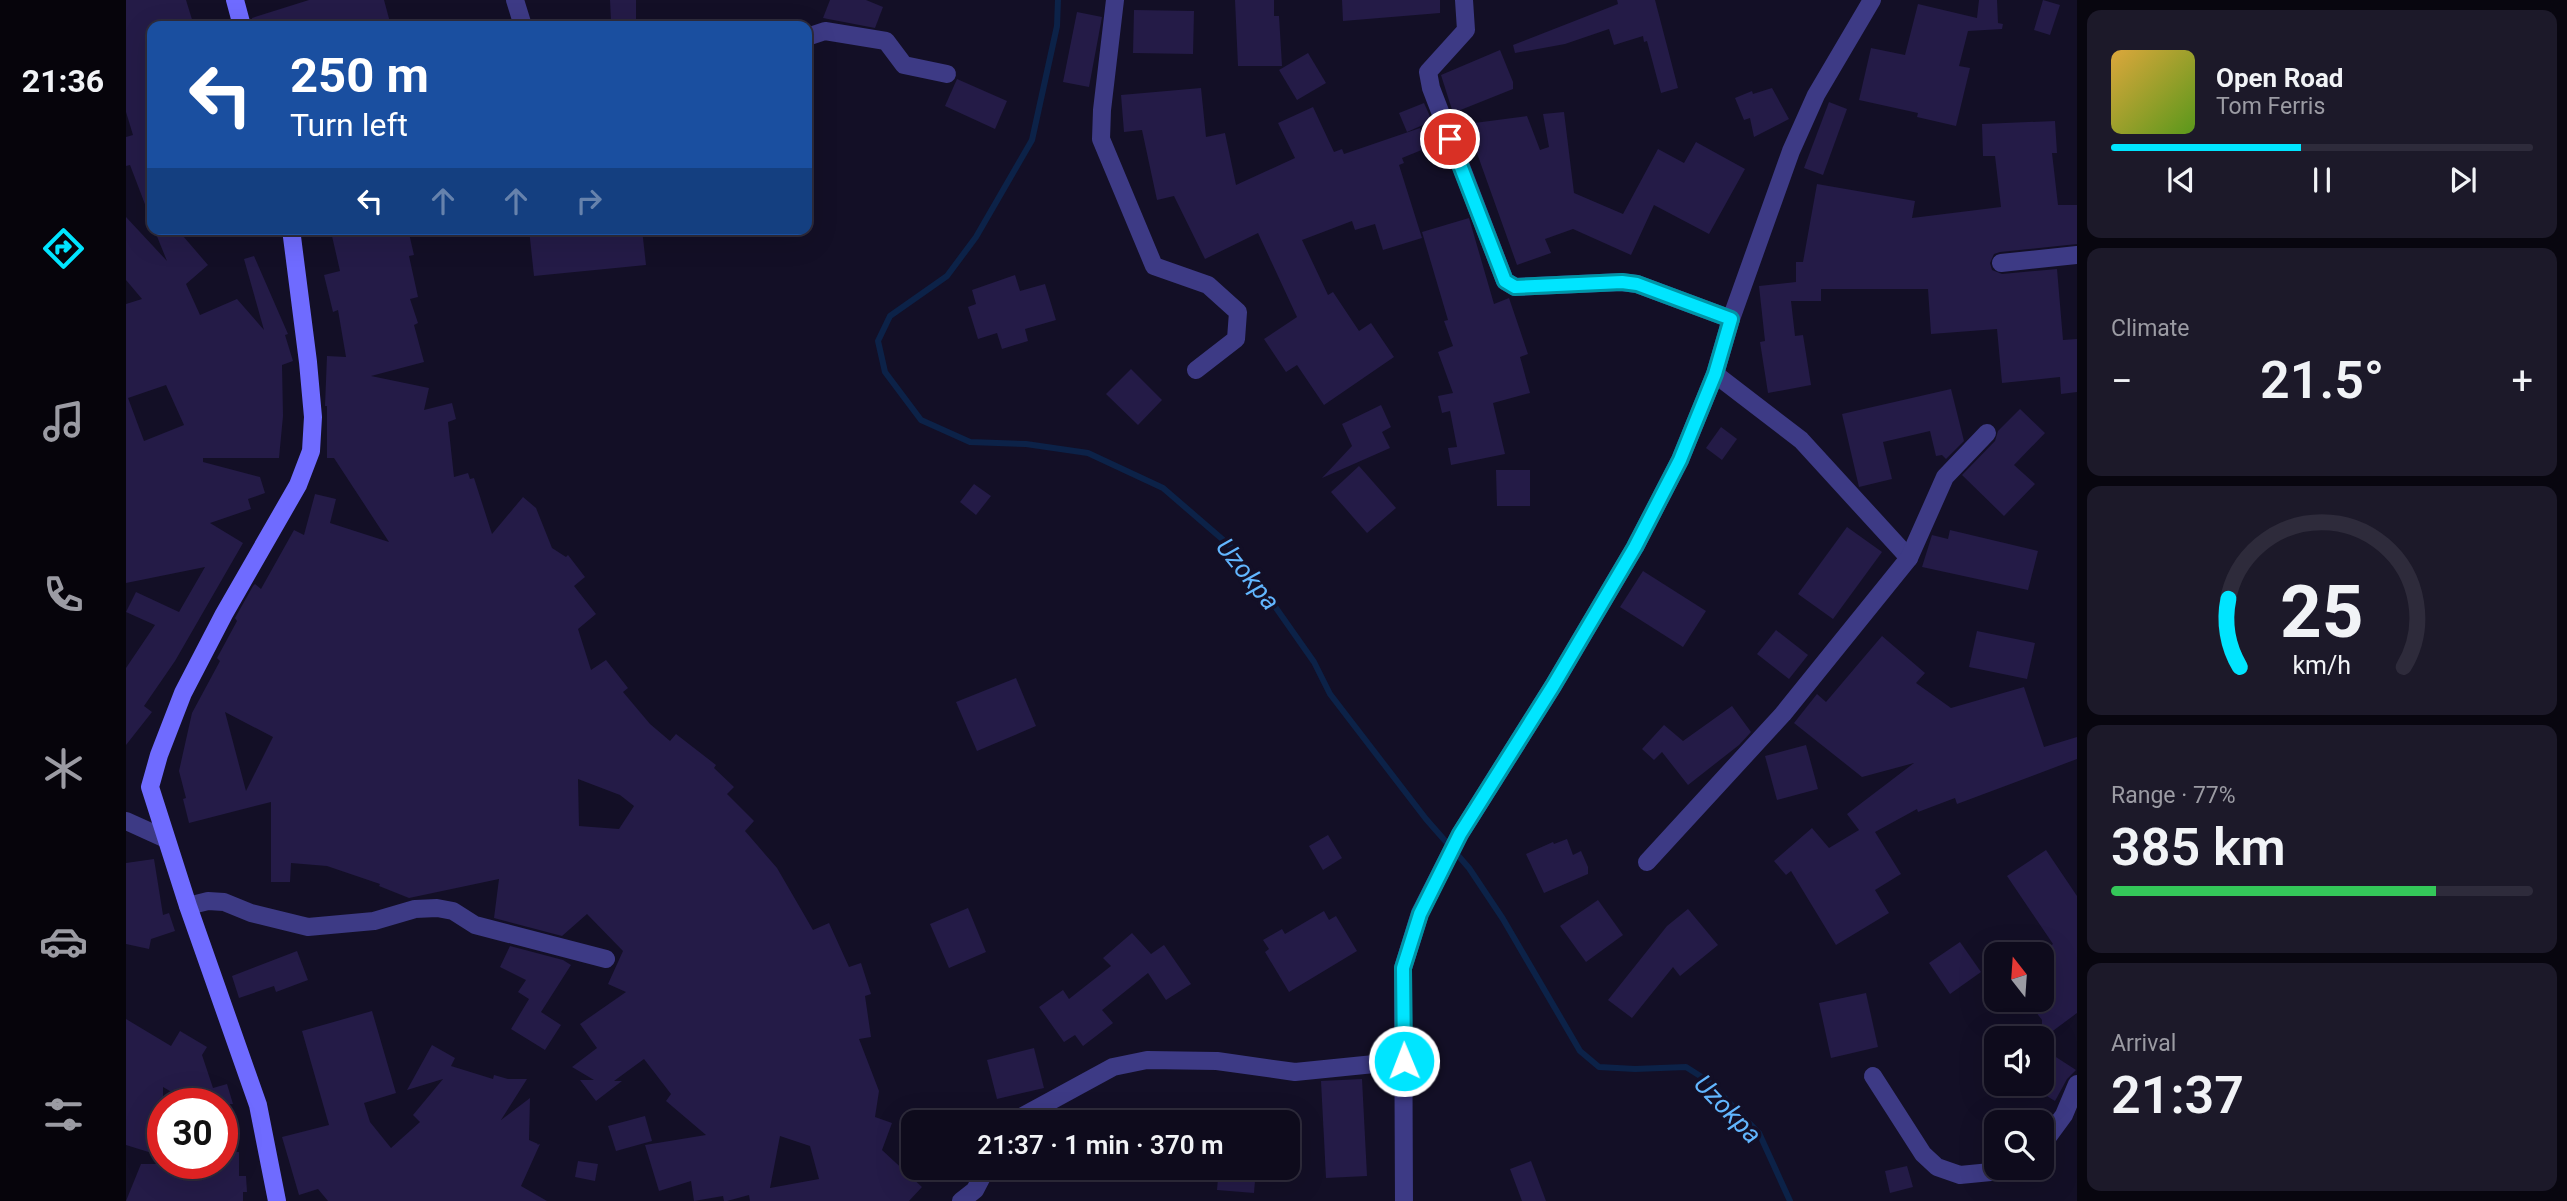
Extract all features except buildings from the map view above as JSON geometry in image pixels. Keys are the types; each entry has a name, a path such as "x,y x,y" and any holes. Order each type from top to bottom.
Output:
{"main road":[{"path":"235,0 241,21"},
{"path":"277,1201 258,1105 188,906 150,787 159,755 183,693 224,614 298,485 311,451 313,417 309,362 292,235"}],"street":[{"path":"515,0 521,21"},
{"path":"1115,0 1101,110 1101,139 1154,266 1208,285 1238,312 1236,339 1196,370"},
{"path":"1464,0 1466,30 1428,72 1431,88 1505,281 1515,287 1622,282 1637,284 1731,319"},
{"path":"1404,1201 1403,968 1420,914 1460,834 1553,686 1635,547 1680,460 1715,374 1731,319 1791,151 1816,95 1872,0"},
{"path":"812,35 825,31 886,41 904,65 947,74"},
{"path":"2001,263 2077,255"},
{"path":"1715,374 1801,440 1909,558"},
{"path":"1647,862 1783,714 1909,558 1945,477 1987,433"},
{"path":"126,821 166,839"},
{"path":"188,906 208,901 224,902 251,913 308,927 374,921 415,909 437,908 453,911 475,925 606,959"},
{"path":"1034,1110 1113,1067 1147,1060 1217,1061 1296,1072 1404,1061"},
{"path":"1873,1076 1923,1154 1937,1167 1960,1175 1984,1173"},
{"path":"2054,1129 2064,1115 2077,1084"},
{"path":"961,1201 975,1190 980,1180"}],"waterway":[{"name":"Uzokpa","path":"1058,0 1057,26 1032,140 976,237 947,276 890,316 878,341 885,372 921,420 970,442 1026,444 1088,453 1163,488 1236,551 1314,662 1330,694 1426,819 1469,868 1503,919 1580,1051 1599,1067 1686,1067 1708,1081 1759,1133 1790,1201"}],"route":[{"path":"1404,1061 1403,968 1420,914 1460,834 1553,686 1635,547 1680,460 1715,374 1731,319 1637,284 1622,282 1515,287 1505,281 1497,267 1450,139"}]}
